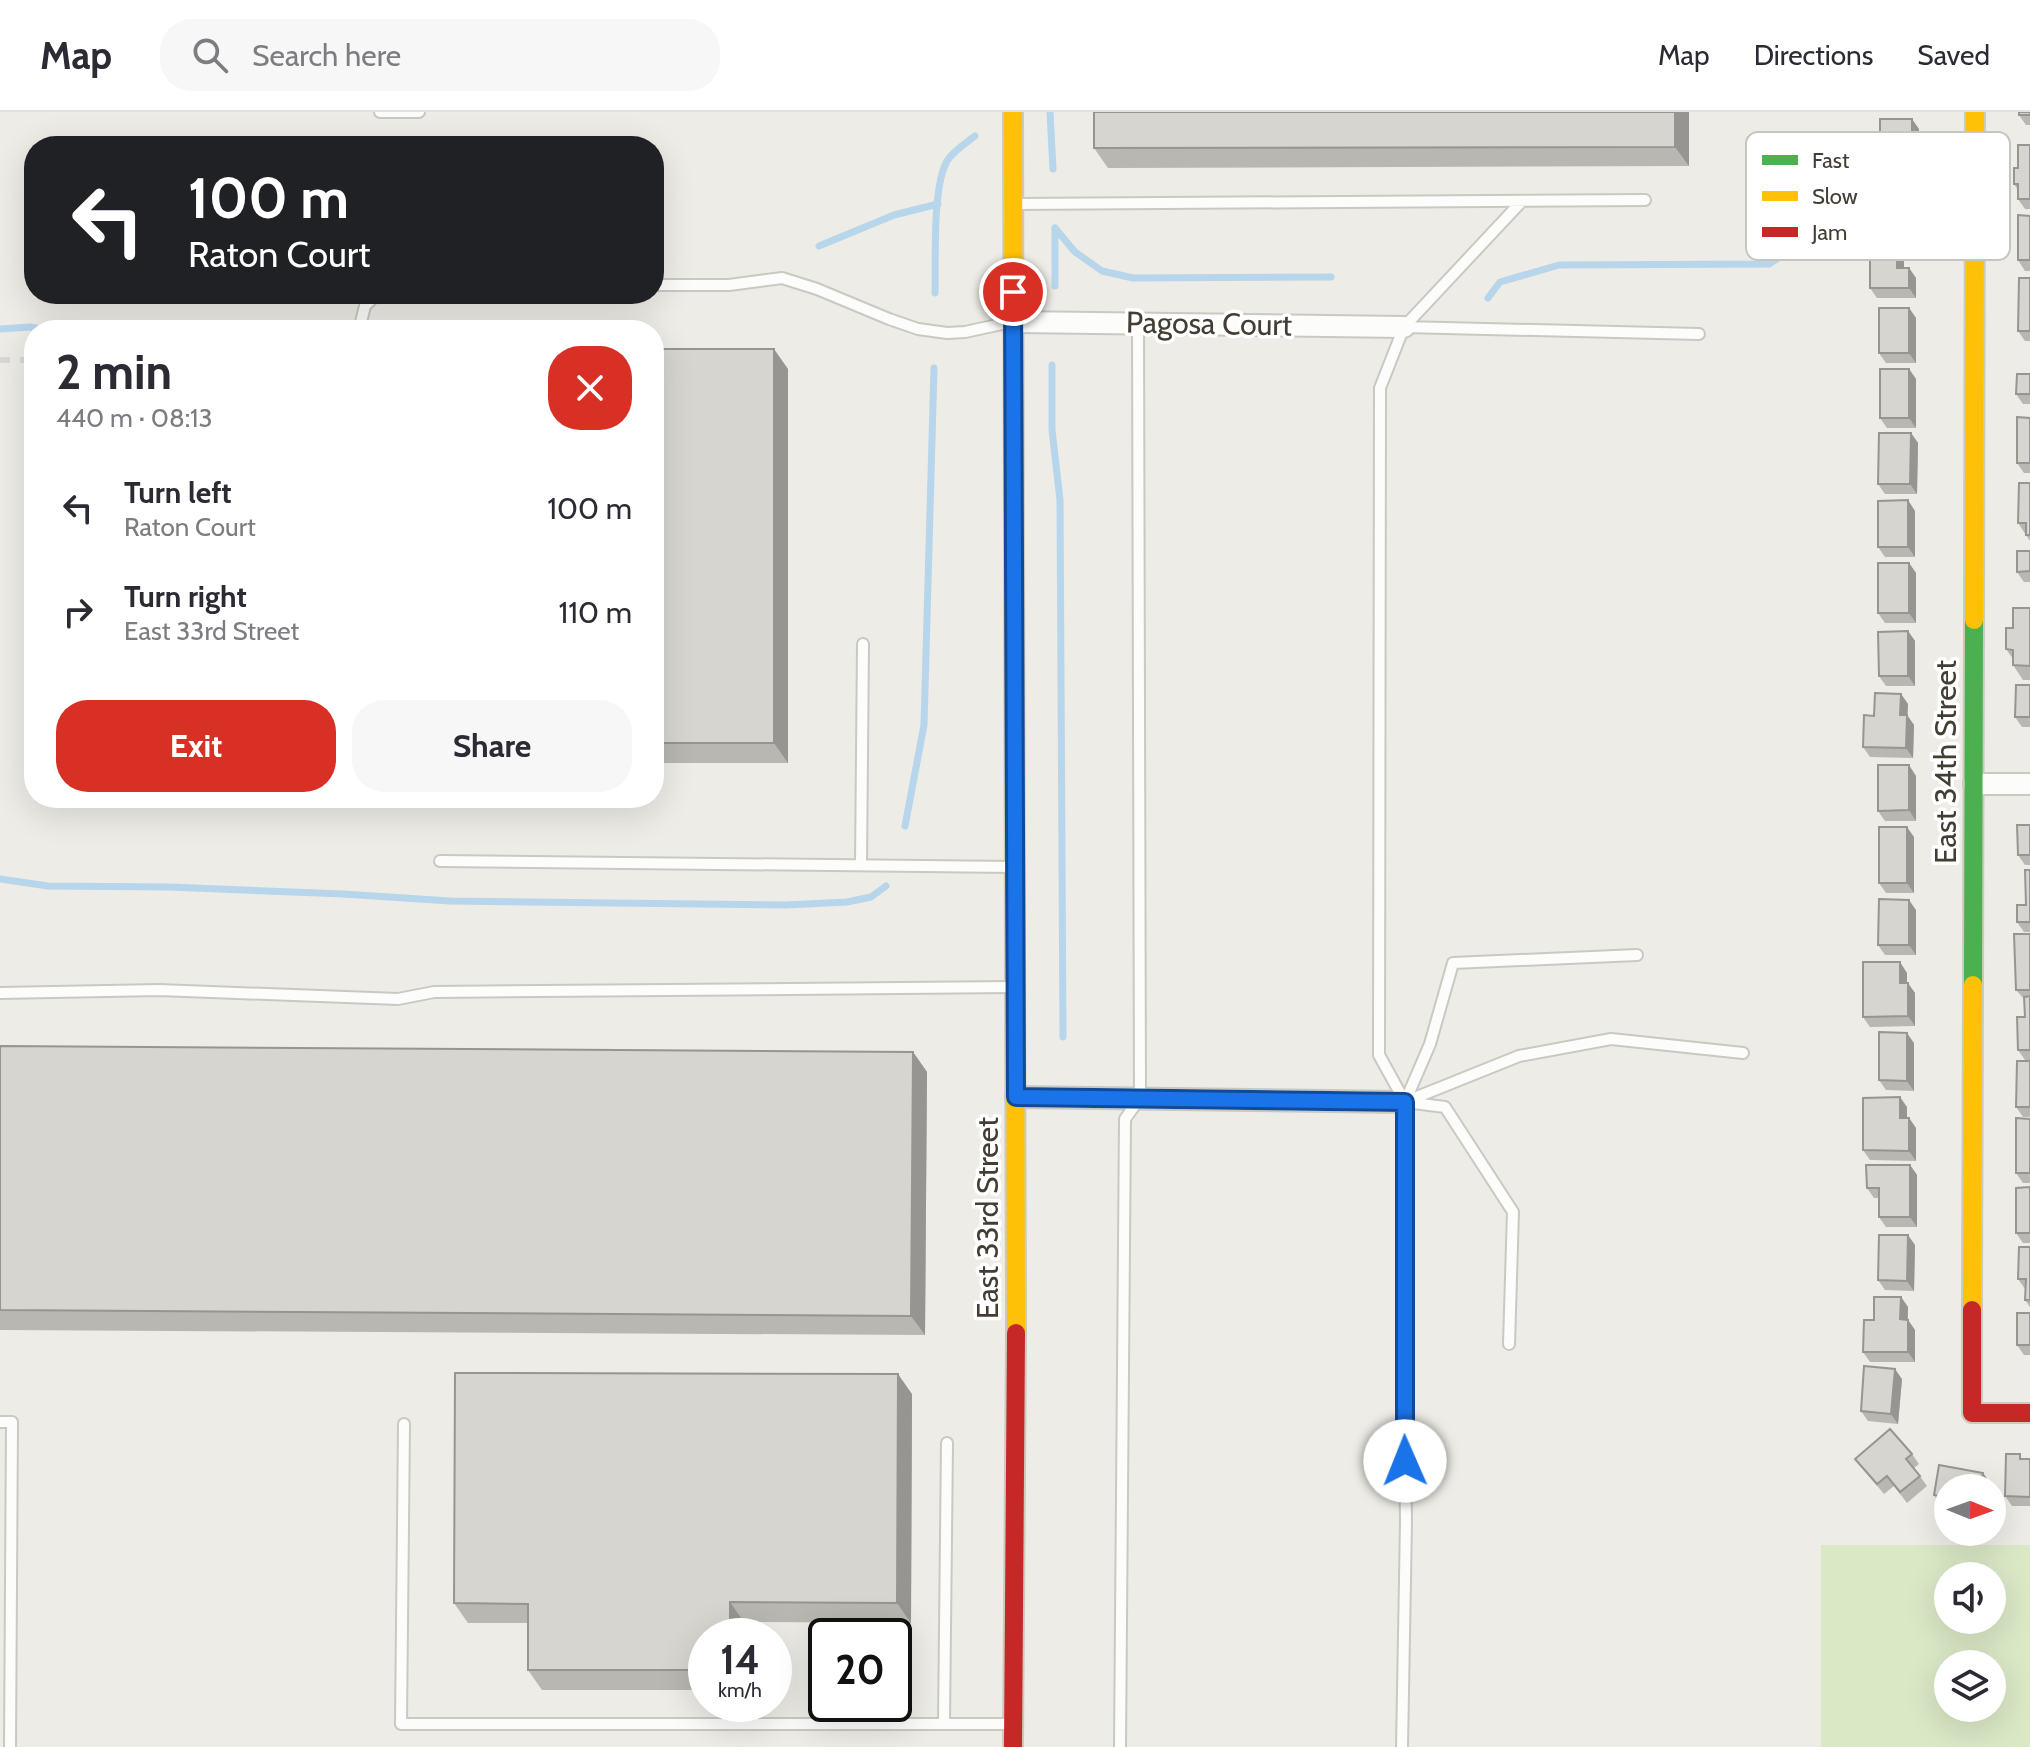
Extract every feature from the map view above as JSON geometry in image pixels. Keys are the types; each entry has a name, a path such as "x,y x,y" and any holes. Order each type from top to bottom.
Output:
{"street":[{"name":"East 33rd Street","path":"1013,112 1016,1097 1013,1747"},
{"name":"East 34th Street","path":"1975,112 1975,132"},
{"name":"East 34th Street","path":"1975,260 1972,1413 2030,1413"},
{"name":"Pagosa Court","path":"1013,322 1404,327"},
{"path":"1974,784 2030,784"},
{"path":"1016,1097 1405,1102"}],"lane":[{"path":"380,112 419,112"},
{"path":"1013,204 1645,200"},
{"path":"1405,1102 1379,1055 1380,388 1404,327 1522,201"},
{"path":"664,285 729,285 782,278 918,329 965,332 1013,322"},
{"path":"1120,1747 1125,1119 1140,1098 1138,323"},
{"path":"1404,327 1699,334"},
{"path":"861,865 863,644"},
{"path":"440,861 1015,867"},
{"path":"1402,1747 1406,1522 1405,1102 1430,1044 1453,963 1637,955"},
{"path":"0,993 159,990 398,999 434,992 1015,987"},
{"path":"1405,1102 1519,1056 1611,1039 1743,1053"},
{"path":"1405,1102 1445,1107 1513,1212 1509,1344"},
{"path":"0,1422 12,1422 10,1747"},
{"path":"404,1424 401,1724 1013,1724"},
{"path":"944,1722 947,1443"}],"green space":[{"path":"1821,1545 2030,1545 2030,1747 1821,1747"}],"building":[{"path":"1094,112 1675,112 1675,147 1094,148"},
{"path":"1880,119 1912,119 1912,132 1880,132"},
{"path":"2018,145 2030,145 2030,199 2018,199 2018,184 2014,184"},
{"path":"2018,215 2030,216 2030,260 2018,260"},
{"path":"1870,260 1897,260 1897,268 1909,268 1909,288 1870,288"},
{"path":"2019,278 2030,278 2030,331 2018,331"},
{"path":"1879,308 1909,308 1909,353 1879,353"},
{"path":"664,349 774,349 774,743 664,743"},
{"path":"1880,369 1909,369 1909,418 1880,418"},
{"path":"2017,374 2030,374 2030,394 2016,394"},
{"path":"2017,417 2030,418 2030,463 2017,463"},
{"path":"1879,433 1911,433 1910,484 1878,484"},
{"path":"2019,483 2030,483 2030,535 2026,535 2026,523 2018,523"},
{"path":"1908,500 1908,547 1878,547 1878,501"},
{"path":"2017,551 2030,551 2030,571 2017,572"},
{"path":"1878,563 1909,563 1909,613 1878,613"},
{"path":"2013,608 2030,608 2030,666 2013,665 2013,650 2006,649 2006,628 2013,628"},
{"path":"1908,631 1908,676 1879,676 1878,632"},
{"path":"2016,685 2030,685 2030,717 2015,717"},
{"path":"1875,693 1901,694 1900,715 1907,715 1906,748 1863,747 1864,715 1874,716"},
{"path":"1878,765 1909,765 1909,810 1878,811"},
{"path":"2017,825 2030,825 2030,855 2018,855"},
{"path":"1879,827 1907,827 1907,883 1879,883"},
{"path":"2025,870 2030,870 2030,922 2017,922 2017,905 2026,905"},
{"path":"1879,899 1909,900 1909,945 1878,945"},
{"path":"2014,934 2030,934 2030,990 2016,990"},
{"path":"1863,962 1900,962 1900,983 1908,983 1908,1016 1863,1017"},
{"path":"2030,996 2030,1050 2018,1050 2017,1017 2025,1017 2024,997"},
{"path":"1879,1032 1907,1033 1907,1081 1879,1080"},
{"path":"0,1046 913,1052 911,1316 0,1310"},
{"path":"2017,1061 2030,1061 2030,1107 2016,1107"},
{"path":"1900,1097 1900,1118 1909,1118 1909,1151 1863,1150 1863,1098"},
{"path":"2016,1118 2030,1119 2030,1173 2016,1173"},
{"path":"1866,1165 1910,1165 1910,1217 1879,1217 1879,1188 1867,1188"},
{"path":"2030,1187 2030,1233 2016,1233 2016,1188"},
{"path":"1879,1235 1908,1235 1907,1281 1878,1280"},
{"path":"2019,1247 2030,1247 2030,1300 2025,1300 2026,1279 2018,1279"},
{"path":"1874,1297 1901,1297 1900,1319 1908,1320 1908,1352 1863,1352 1864,1320 1874,1320"},
{"path":"2017,1313 2030,1313 2030,1345 2017,1345"},
{"path":"1864,1366 1895,1369 1891,1414 1861,1411"},
{"path":"455,1373 898,1374 897,1603 730,1602 730,1618 688,1618 688,1670 528,1670 528,1604 454,1603"},
{"path":"1890,1429 1912,1454 1906,1459 1920,1476 1900,1492 1887,1476 1877,1484 1855,1459"},
{"path":"2006,1454 2020,1454 2020,1459 2030,1459 2030,1497 2006,1496"},
{"path":"1939,1465 1983,1473 1983,1474 1938,1474"}],"waterway":[{"path":"1050,112 1053,169"},
{"path":"935,293 937,206 942,173 950,157 975,136"},
{"path":"819,246 894,215 938,204"},
{"path":"1055,228 1075,252 1102,271 1133,278 1331,277"},
{"path":"1055,228 1055,286"},
{"path":"1488,298 1500,282 1559,265 1769,264 1775,260"},
{"path":"0,329 24,327"},
{"path":"1052,365 1052,430 1060,500 1063,1037"},
{"path":"905,826 924,725 934,368"},
{"path":"0,879 48,886 170,887 450,901 786,905 847,902 871,897 886,886"}],"railway":[{"path":"0,360 24,360"}],"traffic: fast":[{"path":"1973,985 1974,620"}],"traffic: slow":[{"path":"1013,112 1014,534"},
{"path":"1975,112 1975,132"},
{"path":"1974,620 1975,260"},
{"path":"1015,966 1016,1333"},
{"path":"1972,1310 1973,985"}],"traffic: jam":[{"path":"1014,534 1015,966"},
{"path":"1972,1310 1972,1413 2030,1413"},
{"path":"1013,1747 1016,1333"}],"route":[{"path":"1013,292 1016,1097 1405,1102 1405,1461"}]}
